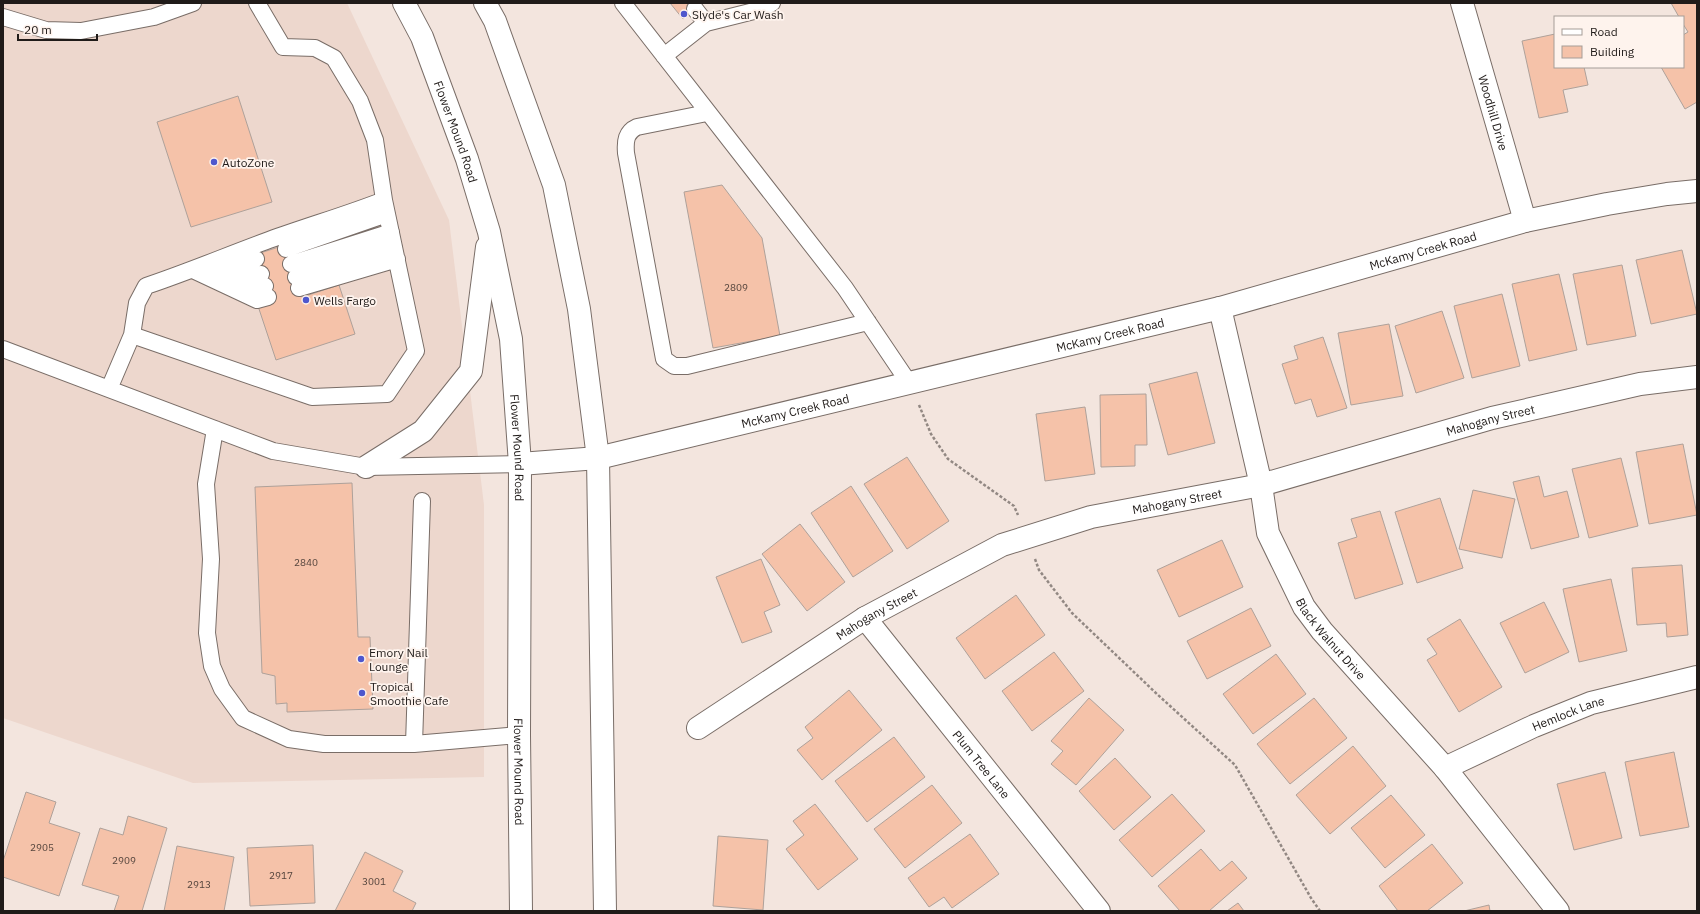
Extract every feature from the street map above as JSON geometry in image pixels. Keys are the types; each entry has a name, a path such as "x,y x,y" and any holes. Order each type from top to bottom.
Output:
{"street":[{"name":"Flower Mound Road","path":"404,3 422,37 462,145 489,232 511,340 520,464 519,735 521,911"},
{"path":"485,3 495,21 554,185 579,309 598,458 605,911"},
{"name":"Woodhill Drive","path":"1462,3 1526,221"},
{"name":"McKamy Creek Road","path":"520,464 598,458 1220,308 1526,221 1622,202 1697,191"},
{"path":"366,467 423,431 471,371 489,232"},
{"name":"Black Walnut Drive","path":"1220,308 1261,485 1268,533 1304,607 1322,631 1445,768 1558,911"},
{"name":"Mahogany Street","path":"698,728 864,618 1002,545 1091,517 1261,485 1492,418 1640,384 1697,376"},
{"name":"Plum Tree Lane","path":"864,618 1099,911"},
{"name":"Hemlock Lane","path":"1445,768 1534,726 1592,703 1697,677"}],"lane":[{"path":"3,17 46,30 81,31 154,17 193,3"},
{"path":"132,335 312,397 387,394 416,351 386,207 375,140 360,101 334,58 315,48 283,47 257,3"},
{"path":"623,3 707,113 845,288 909,383"},
{"path":"664,56 706,23 764,5"},
{"path":"695,9 706,23"},
{"path":"707,113 637,127 628,134 626,140 626,153 664,359 674,366 687,366 868,322"},
{"path":"286,249 386,207"},
{"path":"109,389 132,335 137,303 146,286 201,267 270,240 336,219 386,207"},
{"path":"394,246 295,276 394,246"},
{"path":"237,266 262,279 253,290 201,267 237,266"},
{"path":"3,349 273,451 366,467 520,464"},
{"path":"215,429 206,484 211,559 207,633 212,666 222,689 243,718 289,739 324,744 414,744 519,735"},
{"path":"414,744 422,502"}],"path":[{"path":"909,383 931,434 948,459 1014,506 1039,570 1072,612 1158,695 1235,765 1310,898 1320,911"}],"shaded area":[{"path":"3,3 347,3 449,220 484,505 484,777 193,783 3,718"}],"building":[{"name":"Slyde's Car Wash","path":"670,3 702,3 683,19"},
{"path":"1671,3 1697,3 1697,102 1685,109 1662,68 1684,68 1684,34 1688,32 1684,26 1684,16 1678,16"},
{"path":"1554,34 1554,68 1584,68 1588,85 1563,90 1568,112 1539,118 1522,41"},
{"name":"AutoZone","path":"238,96 272,202 191,227 157,122"},
{"path":"722,185 762,238 780,336 713,348 684,192"},
{"name":"Wells Fargo","path":"285,245 302,297 339,285 355,334 276,360 258,306 254,255"},
{"path":"1682,250 1697,314 1651,324 1636,260"},
{"path":"1622,265 1636,336 1587,345 1573,274"},
{"path":"1559,274 1577,350 1529,361 1512,284"},
{"path":"1502,294 1520,366 1472,378 1454,306"},
{"path":"1442,311 1464,378 1416,393 1395,326"},
{"path":"1389,324 1403,396 1351,405 1338,333"},
{"path":"1323,337 1347,408 1317,417 1311,399 1295,404 1282,364 1298,359 1294,346"},
{"path":"1197,372 1215,443 1168,455 1149,384"},
{"path":"1146,394 1147,445 1135,445 1135,466 1101,467 1100,395"},
{"path":"1085,407 1095,474 1045,481 1036,414"},
{"path":"1683,444 1697,515 1649,524 1636,452"},
{"path":"907,457 949,521 907,549 864,484"},
{"path":"1621,458 1638,526 1589,538 1572,469"},
{"path":"1539,476 1544,497 1567,491 1579,537 1531,549 1513,482"},
{"path":"352,483 358,637 370,637 373,709 287,712 287,703 276,704 275,676 262,673 255,487"},
{"path":"851,486 893,551 853,577 811,513"},
{"path":"1473,490 1515,499 1502,558 1459,549"},
{"path":"1440,498 1463,568 1417,583 1395,512"},
{"path":"1380,511 1403,584 1355,599 1338,543 1357,537 1351,519"},
{"path":"800,524 845,582 807,611 762,554"},
{"path":"1222,540 1243,587 1179,617 1157,570"},
{"path":"761,559 780,605 764,612 772,632 742,643 716,577"},
{"path":"1682,565 1688,635 1667,637 1666,623 1637,625 1632,568"},
{"path":"1611,579 1627,651 1579,662 1563,589"},
{"path":"1016,595 1045,635 985,679 956,638"},
{"path":"1544,602 1569,652 1525,673 1500,623"},
{"path":"1251,608 1271,646 1207,679 1187,641"},
{"path":"1460,619 1502,687 1459,712 1427,660 1437,654 1427,639"},
{"path":"1054,652 1084,691 1032,731 1002,691"},
{"path":"1276,654 1306,694 1253,734 1223,694"},
{"path":"849,690 882,730 822,780 797,750 813,738 805,727"},
{"path":"1089,698 1124,730 1076,785 1051,764 1063,751 1051,741"},
{"path":"1314,698 1347,738 1290,784 1257,744"},
{"path":"894,737 925,777 867,822 835,781"},
{"path":"1353,746 1386,786 1330,834 1296,795"},
{"path":"1674,752 1689,827 1640,836 1625,762"},
{"path":"1115,758 1151,797 1114,830 1079,791"},
{"path":"1605,772 1622,838 1574,850 1557,784"},
{"path":"932,785 962,823 905,868 874,829"},
{"path":"26,792 56,802 49,823 80,833 59,896 3,877 3,861"},
{"path":"1172,794 1205,831 1152,877 1119,840"},
{"path":"1391,795 1425,835 1385,868 1351,828"},
{"path":"815,804 858,859 818,890 786,849 804,835 793,821"},
{"path":"128,816 167,828 142,911 114,911 119,896 82,885 100,828 123,835"},
{"path":"970,834 999,874 952,908 944,897 929,907 908,878"},
{"path":"718,836 768,840 763,910 713,906"},
{"path":"1432,844 1463,883 1427,911 1398,911 1379,886"},
{"path":"313,845 315,903 250,906 247,848"},
{"path":"177,846 234,857 224,911 164,911"},
{"path":"1201,849 1220,871 1232,861 1247,878 1209,911 1180,911 1158,886"},
{"path":"365,852 403,871 393,891 416,903 412,911 335,911"},
{"path":"1238,903 1244,911 1227,911"},
{"path":"1489,905 1490,911 1464,911"}],"place":[{"name":"Slyde's Car Wash","path":"684,14"},
{"name":"AutoZone","path":"214,162"},
{"name":"Wells Fargo","path":"306,300"},
{"name":"Emory Nail Lounge","path":"361,659"},
{"name":"Tropical Smoothie Cafe","path":"362,693"}]}
